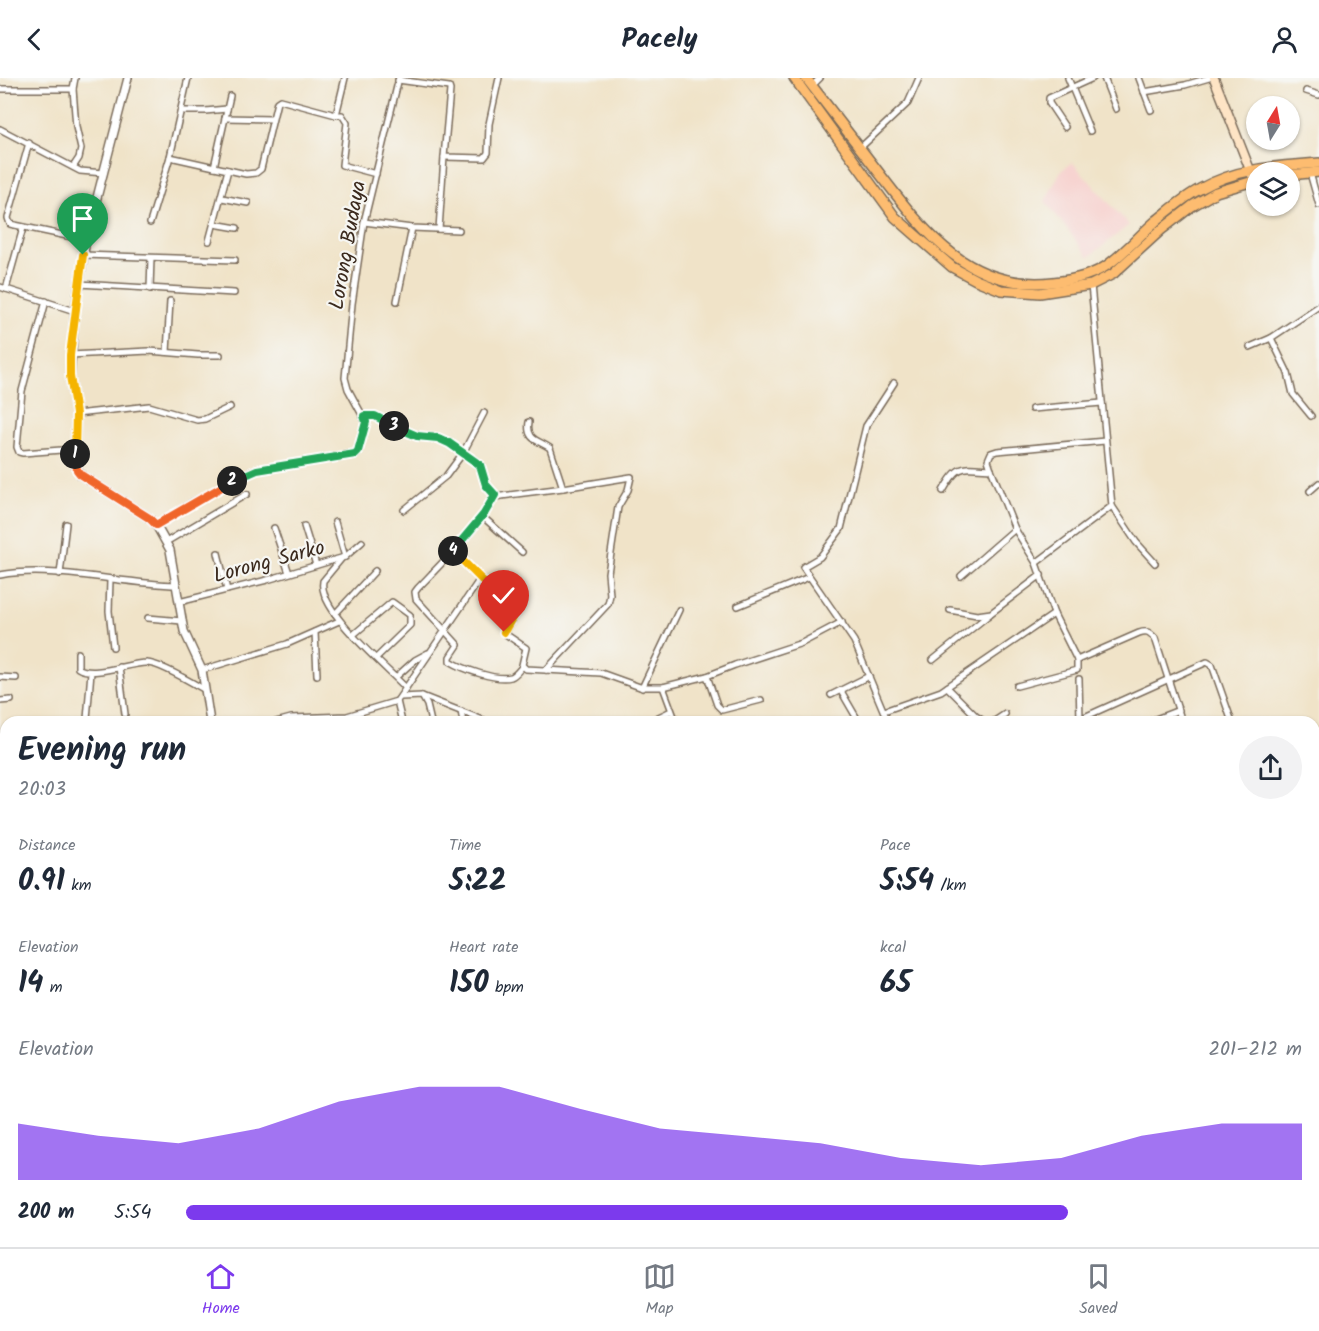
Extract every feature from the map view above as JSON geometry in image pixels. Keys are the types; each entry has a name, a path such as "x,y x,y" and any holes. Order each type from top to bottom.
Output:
{"main road":[{"path":"794,78 895,217 952,267 1001,290 1021,293 1049,292 1090,285 1113,274 1161,230 1192,206 1246,178"},
{"path":"1214,78 1250,162"},
{"path":"1220,78 1251,162"},
{"path":"809,82 911,214 934,238 958,258 980,272 1003,280 1040,283 1087,276 1107,266 1154,223 1198,189 1212,183 1246,176"},
{"path":"1300,166 1319,163"},
{"path":"1300,174 1315,172"}],"street":[{"path":"73,167 79,158 81,149 76,127 73,89 75,78"},
{"path":"128,78 86,240 75,311 70,355 70,376 76,414 75,464 81,475 149,518 166,542 170,550 184,631 202,670 209,716"},
{"path":"150,223 170,157 188,78"},
{"path":"336,115 345,78"},
{"path":"444,157 487,157 489,124 499,78"},
{"path":"809,82 820,78"},
{"path":"860,148 908,102 919,78"},
{"path":"1068,78 1090,130"},
{"path":"1065,127 1049,103 1049,98 1093,78"},
{"path":"1104,78 1116,109"},
{"path":"1139,78 1151,110"},
{"path":"1144,92 1209,78"},
{"path":"399,79 450,88 439,229"},
{"name":"Lorong Budaya","path":"364,416 348,389 345,378 352,304 364,222 399,79"},
{"path":"0,88 73,89"},
{"path":"1306,91 1319,95"},
{"path":"214,166 230,96"},
{"path":"170,157 251,174 261,169 272,118 277,102 280,100 342,115 347,123 342,165 376,174"},
{"path":"181,111 227,109"},
{"path":"225,118 272,118"},
{"path":"0,129 80,171 104,173"},
{"path":"29,143 8,218 10,224 86,240"},
{"path":"209,241 228,170"},
{"path":"1315,172 1319,205"},
{"path":"222,198 248,203"},
{"path":"364,222 411,228 459,230"},
{"path":"214,224 237,228"},
{"path":"23,228 3,288 75,311"},
{"path":"397,301 411,228"},
{"path":"83,255 235,260"},
{"path":"150,289 151,258"},
{"path":"79,284 234,293"},
{"path":"1090,285 1112,507 1136,542 1155,563"},
{"path":"46,301 22,391 17,447 19,452 27,453 74,449"},
{"path":"167,352 170,302"},
{"path":"1250,347 1271,338 1319,306"},
{"path":"1271,338 1288,373 1293,394 1311,416"},
{"path":"70,355 149,351 220,355"},
{"path":"886,716 854,641 803,567 820,557 841,529 866,426 894,382"},
{"path":"1032,409 1102,402"},
{"path":"76,414 149,406 197,420 205,419 230,407"},
{"path":"404,510 441,481 463,453 484,413"},
{"path":"156,525 251,471 355,454 358,451 366,422 364,416 375,416 417,436 438,438 449,443 480,465 486,485 494,497"},
{"path":"528,422 527,430 532,439 546,445 552,451 563,488"},
{"path":"1017,686 1077,670 1077,660 1054,614 1036,563 1015,529 988,460 990,453 1105,441"},
{"path":"943,491 952,474 958,470 967,467 991,469"},
{"path":"494,497 631,477 628,490 618,507 608,573 610,595 608,604 546,670"},
{"path":"1310,491 1319,483"},
{"path":"166,542 247,494"},
{"path":"452,552 480,579 516,607 504,633 526,648 522,667 514,675 509,677 482,674 464,669 450,661 458,645 416,599 416,592 482,516 494,497"},
{"path":"1036,563 1112,507"},
{"path":"482,516 522,552"},
{"path":"335,522 343,557 322,585 339,621 406,688"},
{"path":"60,574 66,524"},
{"path":"304,526 316,565"},
{"path":"274,528 289,573"},
{"path":"961,576 1015,529"},
{"name":"Lorong Sarko","path":"179,602 343,557 362,542"},
{"path":"218,553 227,590"},
{"path":"335,614 375,571"},
{"path":"0,575 60,574 146,584 177,585"},
{"path":"933,660 1041,575"},
{"path":"738,606 809,577"},
{"path":"401,716 399,699 480,579"},
{"path":"110,580 109,611 112,647"},
{"path":"353,635 392,602 410,615 410,625 376,658"},
{"path":"642,688 679,610"},
{"path":"950,610 977,615 991,614"},
{"path":"884,711 941,691 1054,614"},
{"path":"148,618 182,621"},
{"path":"202,670 287,644 339,621"},
{"path":"522,667 601,673 642,688 663,687 707,676 735,664 802,643 842,622"},
{"path":"1077,660 1145,631 1150,632 1155,638 1180,716"},
{"path":"315,632 317,675"},
{"path":"78,653 78,668 81,670 91,672 146,663 154,664 205,690"},
{"path":"396,677 415,660 428,653"},
{"path":"1089,716 1169,678 1210,662 1230,716"},
{"path":"119,667 125,714"},
{"path":"87,716 91,672"},
{"path":"707,676 720,709 727,710 761,700"},
{"path":"831,695 869,676"},
{"path":"0,677 16,678"},
{"path":"1078,679 1081,716"},
{"path":"663,687 673,716"},
{"path":"947,687 977,716"},
{"path":"841,691 856,716"},
{"path":"422,696 430,716"},
{"path":"347,716 399,699 422,696 473,716"},
{"path":"0,701 10,700"},
{"path":"1164,716 1179,710"},
{"path":"461,711 462,716"},
{"path":"661,716 671,711"}],"shaded area":[{"path":"1072,162 1129,225 1089,257 1045,201 1061,171"}],"route":[{"path":"83,255 70,355 70,376 76,414 75,464 81,475 149,518 156,525 251,471 357,453 366,422 364,416 375,416 417,436 438,438 480,465 486,485 495,495 484,514 452,552 490,588 515,604 516,611 504,632"}]}
